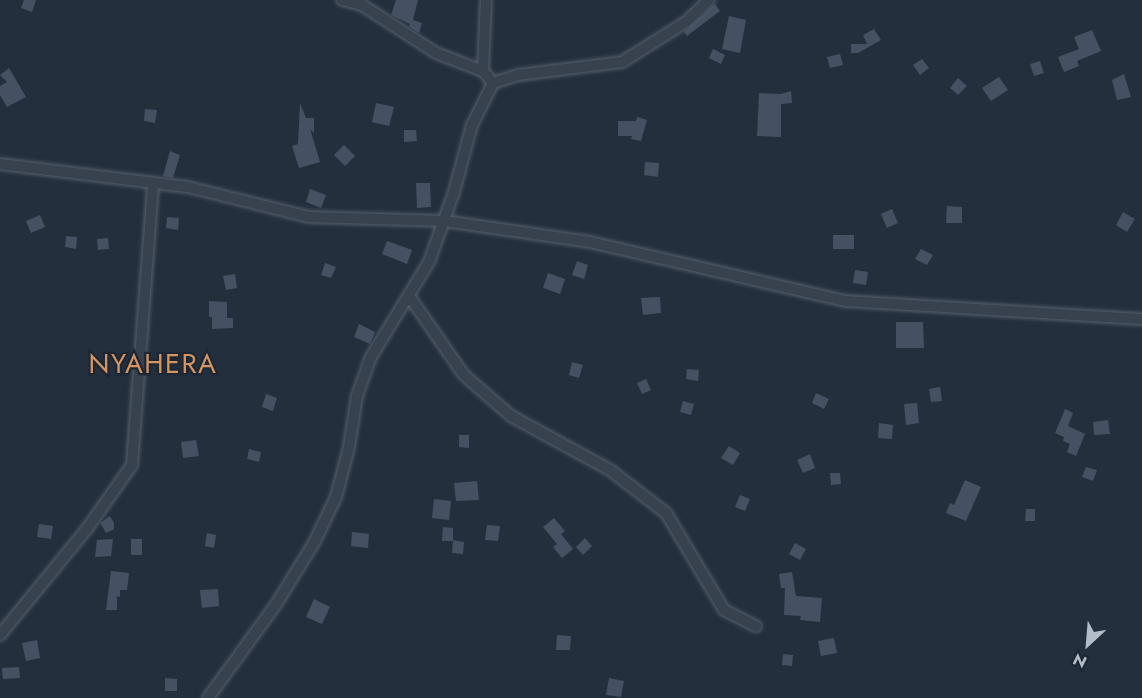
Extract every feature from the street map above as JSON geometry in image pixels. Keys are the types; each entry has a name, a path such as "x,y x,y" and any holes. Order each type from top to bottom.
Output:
{"street":[{"path":"342,0 362,5 436,53 483,71 493,83"},
{"path":"483,71 486,0"},
{"path":"208,698 277,603 315,541 336,497 349,447 357,396 371,357 429,262 444,221 472,125 493,83 518,75 560,72 622,62 686,22 709,0"},
{"path":"0,164 188,187 309,217 444,221 590,242 846,301 1142,319"},
{"path":"0,635 86,530 132,465 153,183"},
{"path":"409,296 464,375 511,416 610,470 666,513 724,610 756,626"}],"building":[{"path":"24,0 36,0 32,12 21,8"},
{"path":"396,0 418,0 413,20 422,23 419,33 409,26 410,24 391,15"},
{"path":"715,4 720,11 687,36 684,32"},
{"path":"729,16 746,20 740,53 722,49"},
{"path":"874,29 881,40 858,53 851,53 851,44 867,44 863,35"},
{"path":"1092,30 1101,51 1077,61 1079,66 1064,72 1058,57 1079,49 1074,37"},
{"path":"713,49 725,55 721,64 709,58"},
{"path":"840,54 843,65 830,68 827,57"},
{"path":"922,59 929,68 920,75 913,65"},
{"path":"1040,61 1044,73 1034,76 1030,64"},
{"path":"9,68 26,97 7,107 0,95 0,86 7,82 0,75"},
{"path":"1124,74 1131,97 1117,100 1112,80"},
{"path":"999,77 1008,90 991,101 982,88"},
{"path":"958,78 967,86 958,95 950,88"},
{"path":"791,91 792,103 781,104 781,137 757,136 759,93 781,94"},
{"path":"300,103 306,118 314,118 314,133 310,129 320,162 299,168 292,146 298,144"},
{"path":"376,103 394,107 389,126 372,122"},
{"path":"145,109 157,110 155,123 144,121"},
{"path":"637,117 647,120 641,141 631,139 632,136 618,136 618,121 636,121"},
{"path":"404,130 416,130 417,141 404,142"},
{"path":"344,145 355,156 345,166 334,155"},
{"path":"170,151 180,155 173,178 163,176"},
{"path":"645,162 659,163 658,177 644,175"},
{"path":"416,183 430,183 431,207 417,208"},
{"path":"310,189 326,195 321,208 306,202"},
{"path":"947,206 962,207 962,223 946,223"},
{"path":"892,209 898,223 887,228 881,214"},
{"path":"1123,212 1135,219 1127,232 1116,225"},
{"path":"40,215 45,227 31,233 26,221"},
{"path":"167,217 179,218 178,230 166,228"},
{"path":"833,235 854,235 854,249 833,249"},
{"path":"66,236 77,237 76,249 65,247"},
{"path":"108,238 109,249 98,250 97,239"},
{"path":"387,241 412,250 407,264 382,254"},
{"path":"921,249 933,255 927,265 915,259"},
{"path":"577,261 588,265 584,279 572,275"},
{"path":"325,263 336,267 331,278 321,275"},
{"path":"855,270 868,272 866,285 853,283"},
{"path":"548,273 565,279 560,294 543,288"},
{"path":"235,274 237,288 226,290 223,276"},
{"path":"660,297 661,313 643,315 641,298"},
{"path":"209,301 227,302 227,318 233,318 233,328 212,329"},
{"path":"896,322 923,322 924,348 896,348"},
{"path":"359,324 375,332 370,344 354,337"},
{"path":"572,362 583,365 579,378 569,375"},
{"path":"687,369 699,370 698,381 686,379"},
{"path":"646,379 651,390 642,394 637,383"},
{"path":"940,387 942,401 931,402 929,389"},
{"path":"816,393 829,399 824,409 812,403"},
{"path":"266,394 277,398 273,411 262,407"},
{"path":"683,401 694,404 691,415 680,412"},
{"path":"917,403 919,423 906,425 904,404"},
{"path":"1065,409 1073,413 1068,426 1085,434 1076,456 1067,452 1070,444 1063,441 1064,437 1055,433"},
{"path":"1108,420 1110,434 1094,435 1093,422"},
{"path":"879,423 893,425 892,439 878,438"},
{"path":"459,435 469,435 469,448 459,447"},
{"path":"196,440 199,456 183,458 181,442"},
{"path":"729,446 740,453 733,465 721,458"},
{"path":"249,449 261,452 259,462 247,459"},
{"path":"810,454 815,468 803,473 797,460"},
{"path":"1086,467 1097,470 1093,481 1082,477"},
{"path":"830,473 840,473 841,484 831,485"},
{"path":"965,480 981,487 966,521 946,513 950,503 954,505"},
{"path":"477,481 479,500 456,501 454,483"},
{"path":"740,495 750,499 745,511 735,507"},
{"path":"434,499 451,501 449,520 432,518"},
{"path":"1026,509 1035,509 1035,521 1025,521"},
{"path":"110,516 114,529 106,533 100,523"},
{"path":"554,518 565,531 561,534 573,549 562,558 553,547 557,544 543,527"},
{"path":"39,524 53,526 51,539 37,537"},
{"path":"487,525 500,526 498,541 485,540"},
{"path":"443,527 453,528 453,541 442,541"},
{"path":"352,532 369,534 368,548 351,546"},
{"path":"207,533 216,535 214,548 205,546"},
{"path":"585,538 592,546 583,555 576,547"},
{"path":"113,539 111,556 95,557 97,540"},
{"path":"131,539 142,539 142,555 131,555"},
{"path":"453,540 464,542 463,554 452,553"},
{"path":"795,543 806,549 800,560 789,554"},
{"path":"111,571 129,573 127,590 120,590 120,597 117,596 117,610 106,610"},
{"path":"792,572 796,596 822,598 820,622 800,620 801,616 784,615 785,588 781,588 779,574"},
{"path":"218,589 219,606 202,608 200,590"},
{"path":"314,599 330,607 322,624 306,617"},
{"path":"557,635 571,636 570,650 556,650"},
{"path":"834,638 837,653 821,656 818,641"},
{"path":"37,640 40,658 26,661 22,643"},
{"path":"783,654 793,655 792,666 782,665"},
{"path":"19,667 20,678 3,679 2,668"},
{"path":"165,678 177,679 177,691 165,691"},
{"path":"609,678 624,681 621,697 606,695"}],"district":[{"name":"NYAHERA","path":"153,364"}]}
